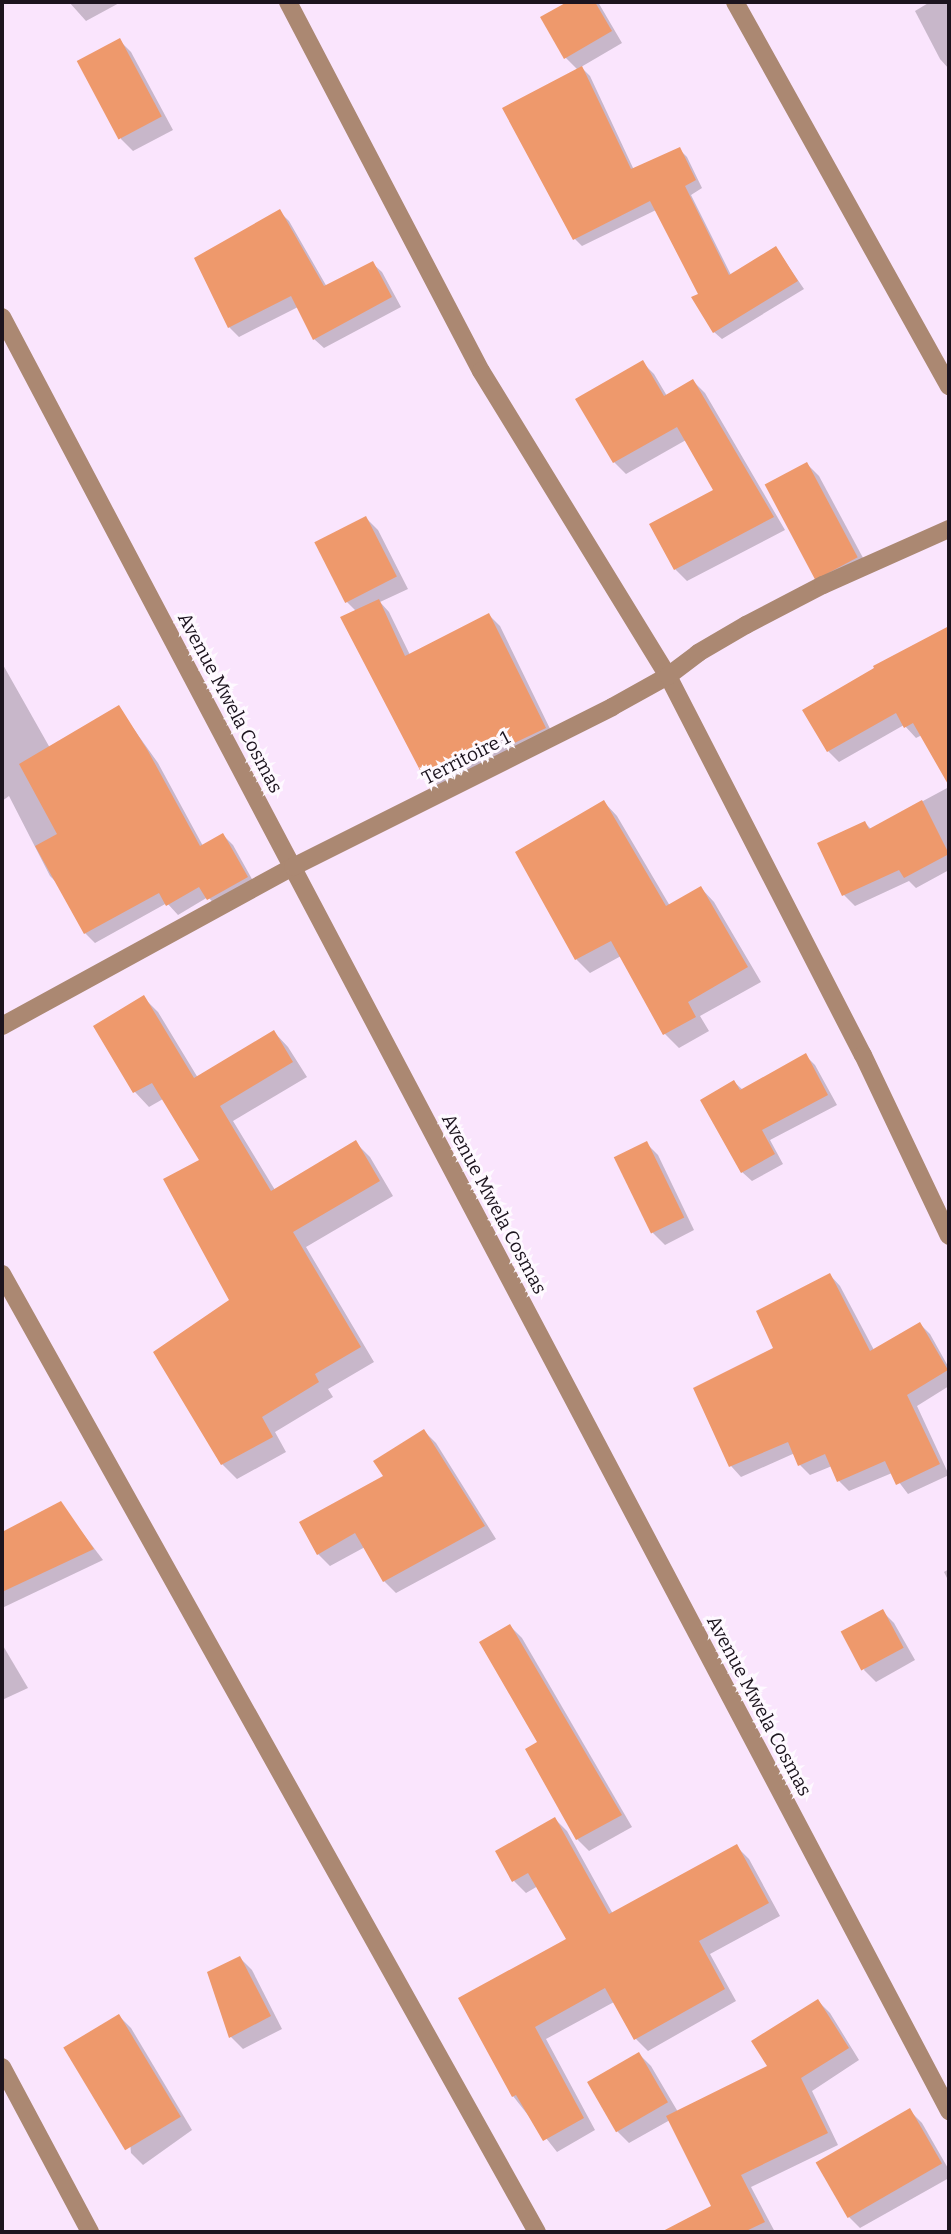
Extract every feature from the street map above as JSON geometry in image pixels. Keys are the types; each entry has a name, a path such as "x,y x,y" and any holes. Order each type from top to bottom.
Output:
{"street":[{"path":"288,2 481,372 668,677 863,1055 949,1236"},
{"path":"736,2 949,386"},
{"name":"Avenue Mwela Cosmas","path":"2,317 949,2111"},
{"name":"Territoire 1","path":"2,1026 293,867 493,769 668,677 698,653 746,625 823,585 949,529"},
{"path":"2,1274 537,2232"},
{"path":"2,2067 90,2232"}],"building":[{"path":"567,2 595,2 612,31 564,59 540,17"},
{"path":"120,38 162,117 119,140 77,61"},
{"path":"582,66 631,169 680,147 696,180 685,186 729,275 776,246 798,281 713,333 691,297 698,294 650,201 573,240 502,108"},
{"path":"280,209 324,286 373,261 392,297 313,340 291,296 228,328 194,258"},
{"path":"643,360 664,396 693,379 774,517 674,570 649,524 713,490 677,427 613,463 575,399"},
{"path":"807,462 858,557 815,580 765,485"},
{"path":"366,516 397,577 345,603 314,542"},
{"path":"379,599 405,656 489,613 546,728 506,747 502,738 423,776 340,617"},
{"path":"949,626 949,786 913,723 904,728 896,713 827,752 802,710 874,668 873,666"},
{"path":"119,705 148,751 200,846 223,833 248,877 207,900 199,887 166,906 159,893 84,934 35,846 57,834 19,764"},
{"path":"604,800 666,906 701,886 748,967 688,1002 696,1017 663,1035 611,941 575,960 515,852"},
{"path":"922,800 949,854 904,878 899,870 842,896 817,843 865,821 869,829"},
{"path":"144,995 194,1078 274,1030 293,1062 220,1106 271,1191 356,1140 380,1181 293,1232 361,1347 315,1374 319,1382 262,1417 273,1437 221,1465 153,1352 229,1300 163,1179 199,1160 152,1083 133,1093 93,1026"},
{"path":"806,1053 828,1095 762,1130 775,1154 741,1173 700,1100 734,1080 740,1090"},
{"path":"647,1141 684,1217 651,1234 614,1157"},
{"path":"830,1273 870,1351 920,1322 948,1370 907,1395 940,1464 896,1485 885,1461 837,1482 825,1454 798,1466 788,1442 729,1467 693,1388 773,1348 756,1311"},
{"path":"424,1429 485,1526 383,1582 355,1533 317,1555 299,1522 383,1476 373,1461"},
{"path":"61,1501 94,1549 2,1592 2,1532"},
{"path":"883,1609 904,1648 861,1670 841,1632"},
{"path":"510,1624 622,1815 576,1840 525,1749 537,1742 479,1642"},
{"path":"555,1817 609,1914 737,1844 769,1903 699,1941 725,1989 634,2040 605,1988 535,2027 584,2118 543,2141 516,2095 512,2097 458,1998 566,1939 528,1873 512,1882 495,1851"},
{"path":"240,1956 271,2016 229,2038 207,1972"},
{"path":"818,1999 849,2048 801,2078 828,2133 741,2175 765,2222 744,2232 661,2232 711,2206 666,2116 767,2066 751,2041"},
{"path":"119,2014 181,2117 125,2150 63,2047"},
{"path":"639,2052 668,2102 616,2132 587,2082"},
{"path":"910,2108 942,2163 848,2218 816,2162"}]}
